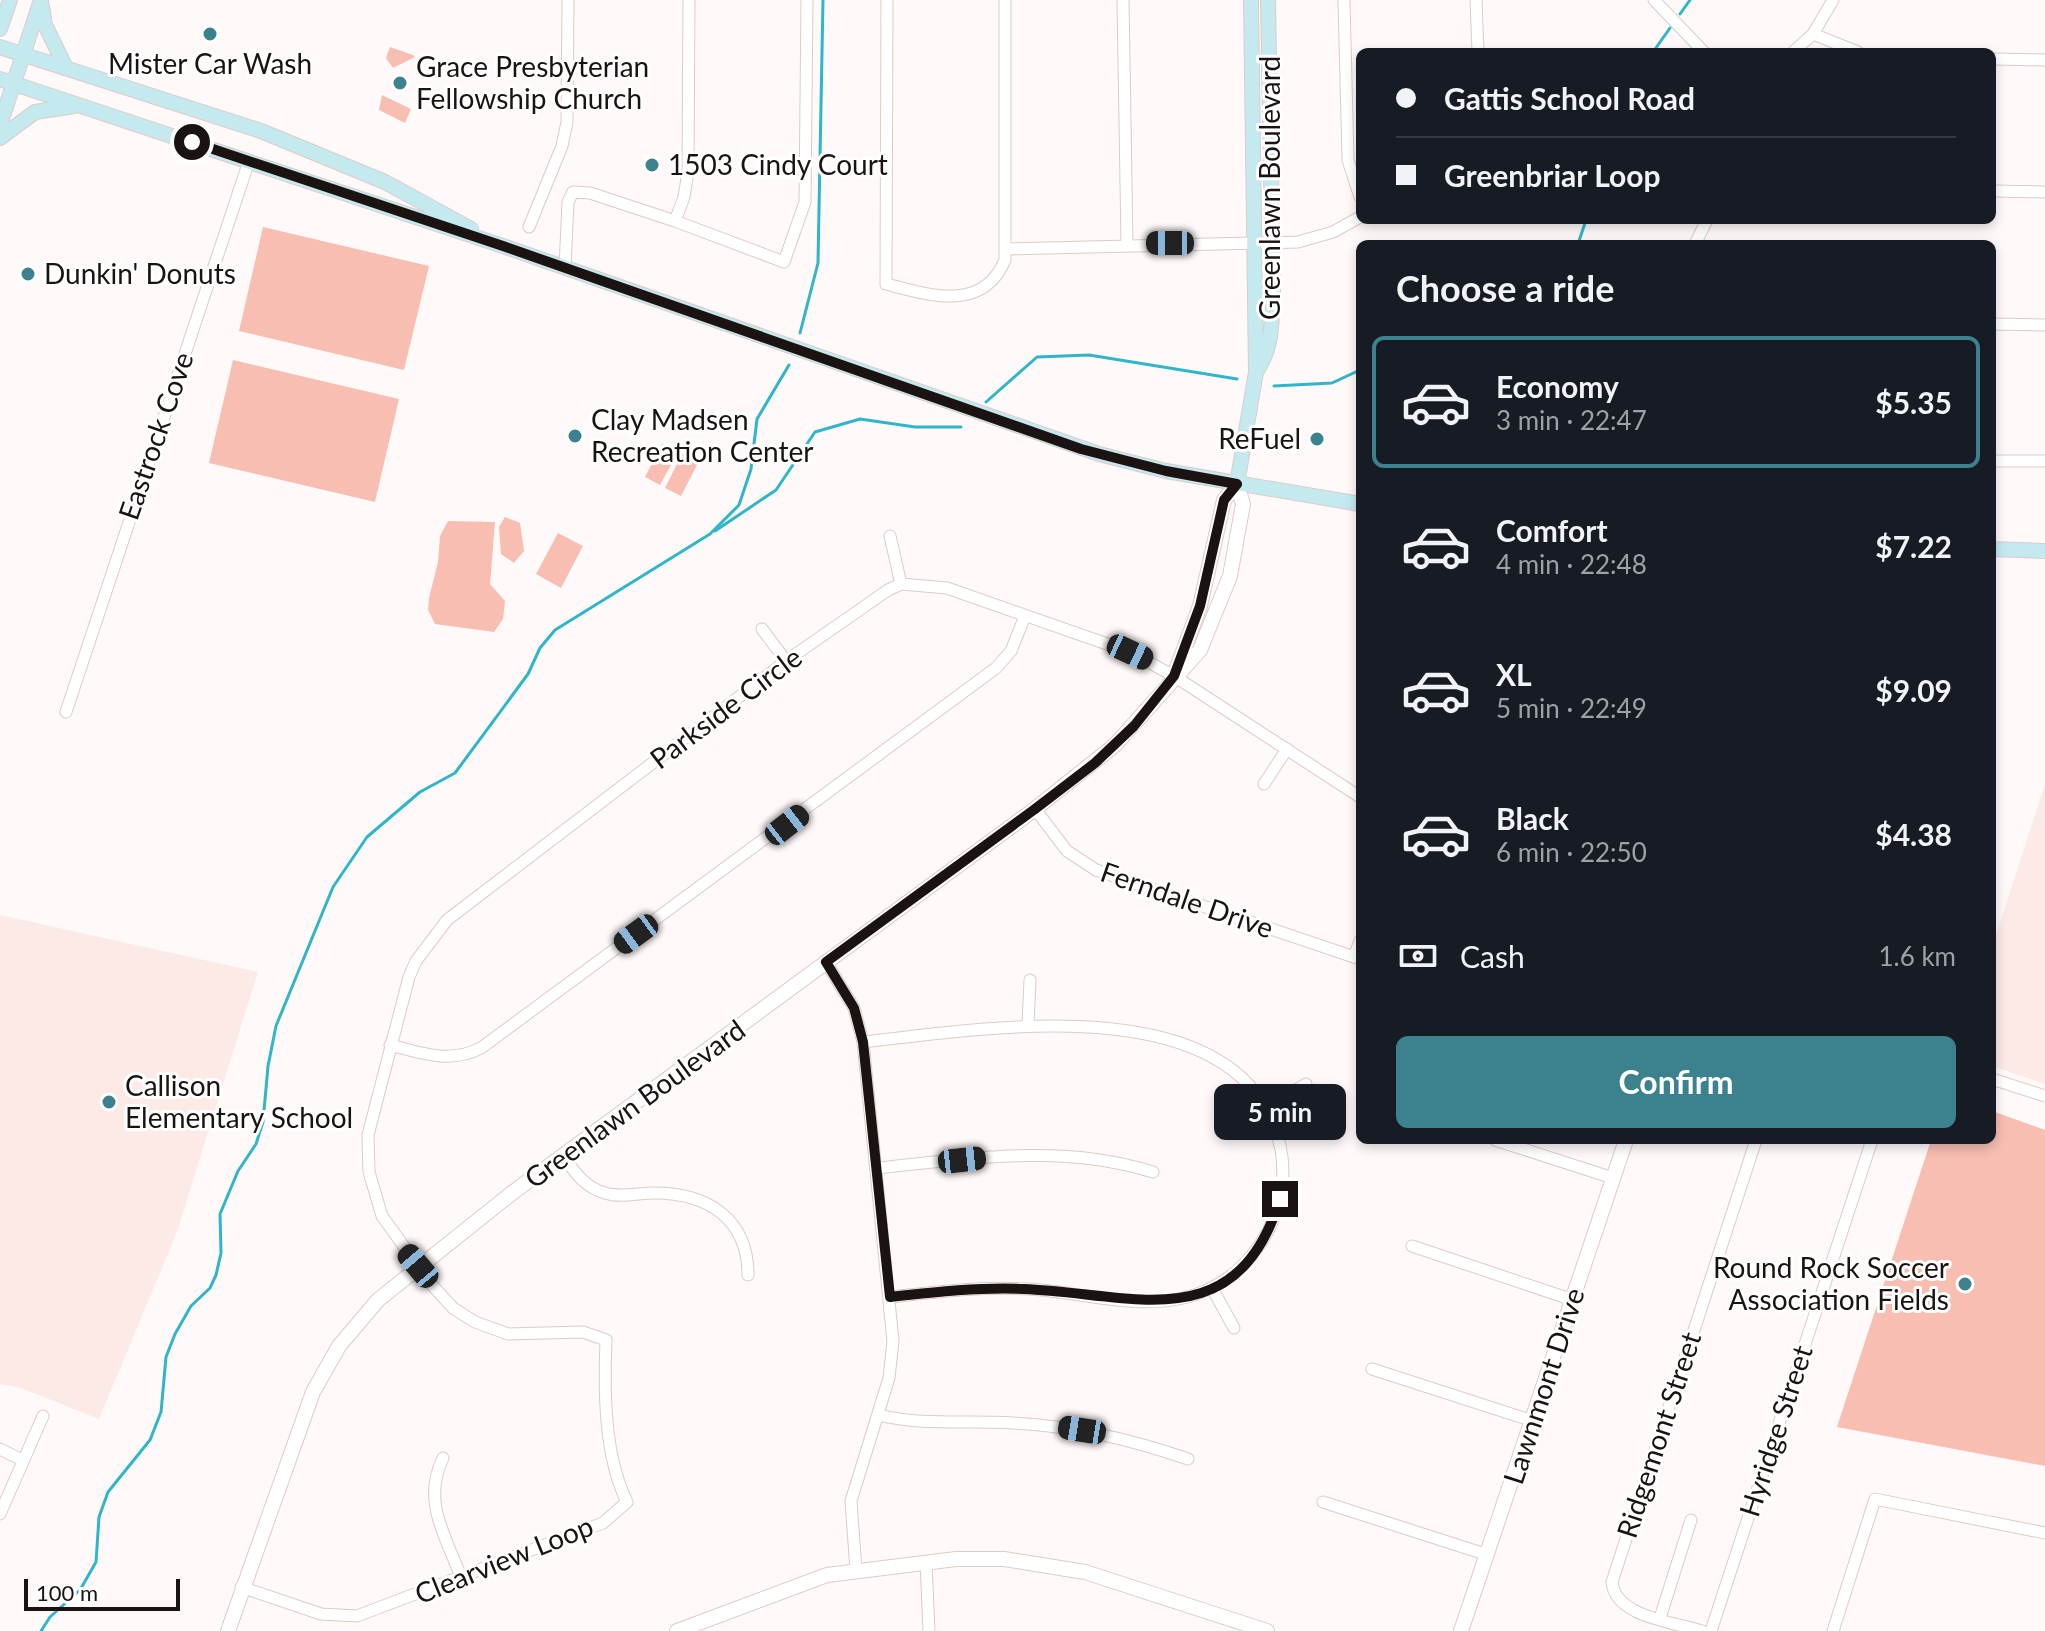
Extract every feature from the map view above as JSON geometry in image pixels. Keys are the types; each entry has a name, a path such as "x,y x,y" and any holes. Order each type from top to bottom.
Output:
{"main road":[{"path":"0,6 10,0"},
{"path":"0,29 10,0"},
{"path":"0,125 7,81 23,54 41,0"},
{"path":"41,0 45,25 66,68"},
{"name":"Greenlawn Boulevard","path":"1237,484 1256,372 1251,0"},
{"name":"Greenlawn Boulevard","path":"1256,372 1266,359 1270,336 1273,243 1268,0"},
{"path":"0,47 261,131 331,158 385,182 503,246"},
{"path":"7,81 503,246 1099,454 1237,484 1356,503"},
{"path":"0,138 35,112 82,106"},
{"path":"1996,549 2045,551"}],"street":[{"path":"529,227 562,146 567,122 568,0"},
{"path":"675,221 684,197 688,172 689,0"},
{"path":"565,268 568,202 573,192 590,193 675,221 784,262 805,202 807,0"},
{"path":"887,0 886,284 941,297 968,295 994,281 1007,249 1005,0"},
{"path":"1123,0 1127,244"},
{"path":"1344,0 1348,160 1356,185"},
{"path":"1476,0 1478,48"},
{"path":"1654,0 1700,48"},
{"path":"1797,48 1813,34 1833,0"},
{"path":"1813,34 1848,48"},
{"path":"1996,59 2045,60"},
{"name":"Eastrock Cove","path":"66,712 249,161"},
{"path":"1996,191 2045,192"},
{"path":"1007,249 1273,243 1316,239 1356,219"},
{"path":"1996,324 2045,325"},
{"path":"1996,461 2045,461"},
{"name":"Greenlawn Boulevard","path":"1174,676 1200,606 1224,500 1237,484"},
{"name":"Greenlawn Boulevard","path":"228,1631 303,1416 325,1369 370,1308 418,1266 1035,809 1115,745 1200,650 1226,590 1243,504 1237,484"},
{"path":"890,536 901,584 947,588 1130,652 1174,676 1356,794"},
{"name":"Parkside Circle","path":"418,1266 382,1216 369,1172 370,1116 409,977 447,920 786,661 901,584"},
{"path":"390,1045 440,1057 454,1057 481,1048 996,668 1011,651 1025,616"},
{"path":"762,629 786,661"},
{"path":"1264,784 1287,749"},
{"name":"Ferndale Drive","path":"1035,809 1067,851 1096,870 1356,958"},
{"path":"826,962 854,1008 863,1042 890,1297 892,1359 851,1501 856,1570"},
{"path":"1028,1025 1030,980"},
{"path":"863,1042 1028,1025 1143,1035 1193,1049 1239,1074 1267,1108 1283,1162 1280,1199 1256,1249 1235,1272 1212,1288 1159,1302 1025,1289 961,1289 890,1297"},
{"path":"1996,1080 2045,1096"},
{"path":"1267,1108 1306,1084"},
{"path":"1507,1144 1613,1178"},
{"name":"Lawnmont Drive","path":"1461,1631 1625,1144"},
{"name":"Ridgemont Street","path":"1660,1618 1627,1607 1615,1595 1614,1573 1755,1144"},
{"name":"Hyridge Street","path":"1711,1631 1871,1144"},
{"path":"876,1168 1046,1153 1101,1158 1153,1172"},
{"path":"564,1157 580,1179 604,1193 682,1196 731,1218 746,1247 748,1275"},
{"path":"1412,1246 1573,1300"},
{"name":"Clearview Loop","path":"241,1587 321,1614 343,1617 372,1613 603,1523 627,1502 614,1476 605,1369 606,1340 583,1332 524,1336 494,1330 453,1308 418,1266"},
{"path":"1212,1288 1234,1328"},
{"path":"1372,1369 1533,1421"},
{"path":"878,1415 907,1422 1060,1427 1105,1434 1188,1459"},
{"path":"0,1514 43,1416"},
{"path":"0,1449 22,1460"},
{"path":"443,1458 433,1478 434,1504 461,1577"},
{"path":"1833,1631 1875,1499 2045,1533"},
{"path":"1323,1502 1488,1555"},
{"path":"1691,1520 1660,1618 1702,1631"},
{"path":"677,1631 794,1585 856,1570 926,1562 1004,1559 1058,1566 1267,1631"},
{"path":"926,1562 929,1631"}],"shaded area":[{"path":"390,47 415,57 393,68 386,58"},
{"path":"382,95 411,109 405,123 379,110"},
{"path":"263,227 429,266 404,370 239,331"},
{"path":"233,360 399,399 375,502 209,463"},
{"path":"662,444 678,452 660,485 645,477"},
{"path":"682,454 698,463 681,496 665,488"},
{"path":"505,517 520,523 524,551 514,563 501,554 499,527"},
{"path":"448,521 495,522 490,584 505,601 503,619 494,632 435,624 428,610 440,536"},
{"path":"558,533 583,546 561,588 536,574"},
{"path":"2045,784 2045,1084 1996,1067 1996,936"},
{"name":"Callison Elementary School","path":"0,915 258,972 177,1232 99,1419 21,1388 0,1384"},
{"name":"Round Rock Soccer Association Fields","path":"1996,1112 2045,1130 2045,1466 1837,1427 1930,1144 1996,1144"}],"waterway":[{"path":"800,333 818,263 823,0"},
{"path":"1680,14 1690,0"},
{"path":"1656,48 1670,28"},
{"path":"1579,240 1585,224"},
{"path":"986,402 1037,357 1089,355 1237,379"},
{"path":"41,1631 50,1617 80,1590 96,1562 99,1517 108,1492 150,1440 161,1412 166,1357 175,1334 191,1306 210,1288 216,1275 221,1253 220,1214 238,1171 256,1144 263,1122 268,1066 276,1026 333,887 367,837 420,792 455,773 528,674 540,648 555,630 710,534 739,505 751,469 757,419 789,365"},
{"path":"1274,386 1332,383 1356,372"},
{"path":"715,531 776,490 815,432 860,419 915,427 961,427"}],"place":[{"name":"Mister Car Wash","path":"210,34"},
{"name":"Grace Presbyterian Fellowship Church","path":"400,83"},
{"name":"1503 Cindy Court","path":"652,165"},
{"name":"Dunkin' Donuts","path":"28,274"},
{"name":"Clay Madsen Recreation Center","path":"575,436"},
{"name":"ReFuel","path":"1317,439"},
{"name":"Callison Elementary School","path":"109,1102"},
{"name":"Round Rock Soccer Association Fields","path":"1965,1284"}],"route":[{"path":"192,142 503,246 1081,449 1166,471 1237,484 1224,500 1200,606 1174,676 1134,726 1095,763 1035,809 826,962 846,992 860,1024 890,1297 961,1289 1071,1292 1141,1302 1159,1302 1193,1295 1212,1288 1248,1260 1267,1232 1280,1199"}]}
